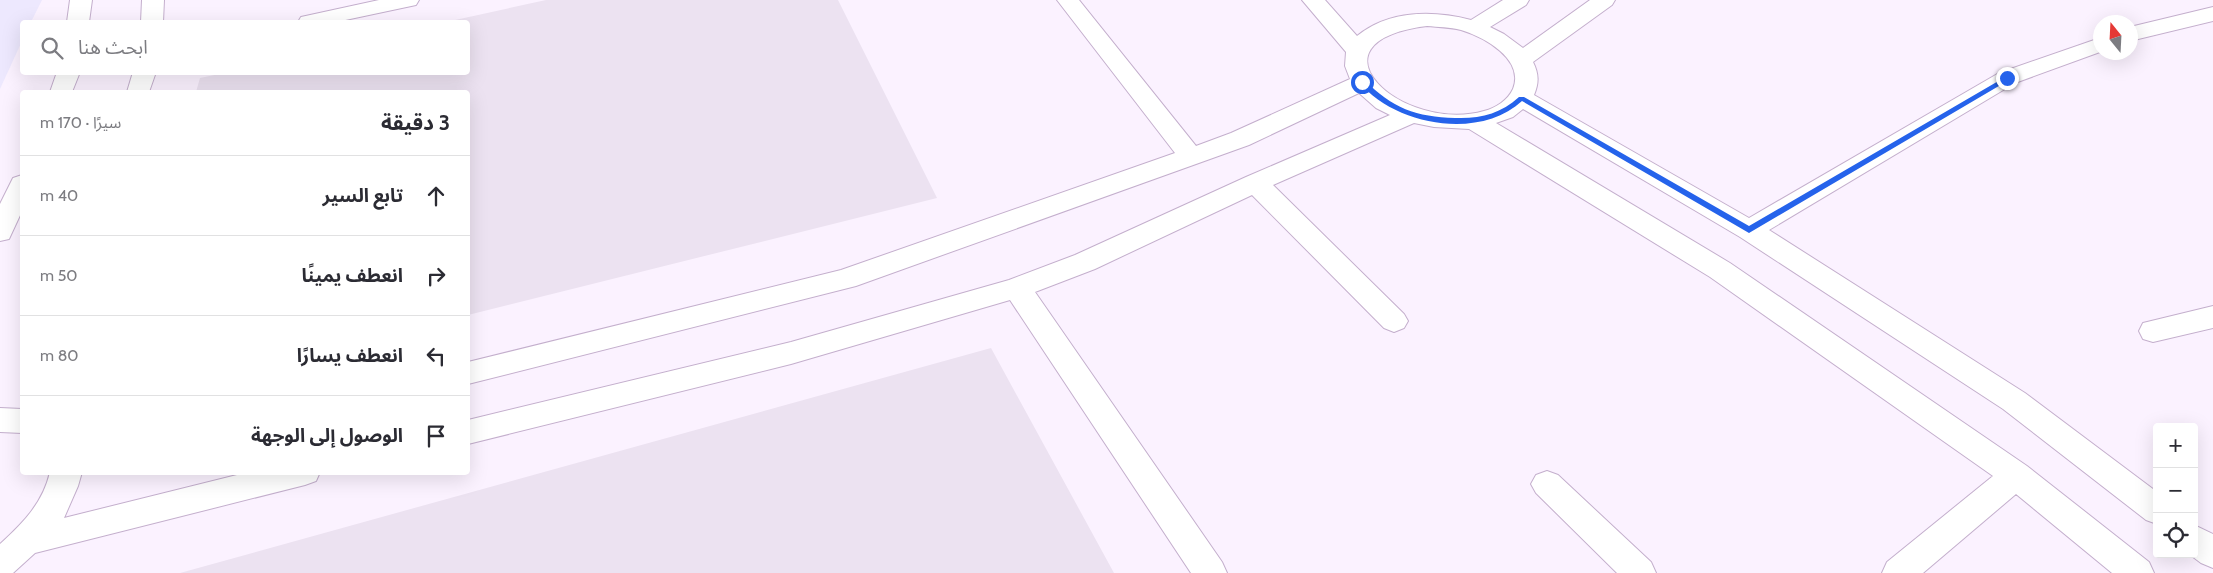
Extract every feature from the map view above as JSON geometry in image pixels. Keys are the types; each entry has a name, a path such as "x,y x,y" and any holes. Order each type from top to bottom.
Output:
{"street":[{"path":"78,20 81,0"},
{"path":"152,20 153,0"},
{"path":"1068,0 1191,156"},
{"path":"1312,0 1358,51"},
{"path":"1401,0 1427,20"},
{"path":"1474,27 1518,0"},
{"path":"1521,60 1604,0"},
{"path":"317,20 401,1"},
{"path":"2138,32 2213,14"},
{"path":"1427,20 1451,21 1474,27 1494,36 1510,47 1521,60 1526,73 1527,86 1521,98 1510,108 1494,116 1474,121 1439,120 1412,115 1391,106 1374,94 1362,82 1357,66 1358,51 1367,38 1383,28 1403,21 1427,20"},
{"path":"1749,230 2007,78 2093,47"},
{"path":"62,90 68,75"},
{"path":"139,90 144,75"},
{"path":"470,373 846,279 1240,139 1362,82"},
{"path":"1521,98 1749,230 2014,401 2153,507"},
{"path":"470,432 792,352 1017,288 1085,262 1255,183 1412,115"},
{"path":"1474,121 1720,270 2016,475 2138,573"},
{"path":"1255,183 1394,321"},
{"path":"0,232 20,188"},
{"path":"1017,288 1210,573"},
{"path":"2153,331 2213,317"},
{"path":"0,564 27,541 50,513 64,486 66,475"},
{"path":"27,541 293,475"},
{"path":"1898,573 2016,475"},
{"path":"1547,484 1639,573"},
{"path":"2198,542 2213,553"}],"shaded area":[{"path":"0,0 42,0 32,20 20,20 20,45 0,89"},
{"path":"546,0 838,0 937,198 470,315 470,90 197,90 200,78 214,75 470,75 470,20 455,20"},
{"path":"991,348 1114,573 180,573"}],"route":[{"path":"1362,82 1374,94 1391,106 1412,115 1432,120 1474,121 1494,116 1510,108 1521,98 1749,230 2007,78"}]}
